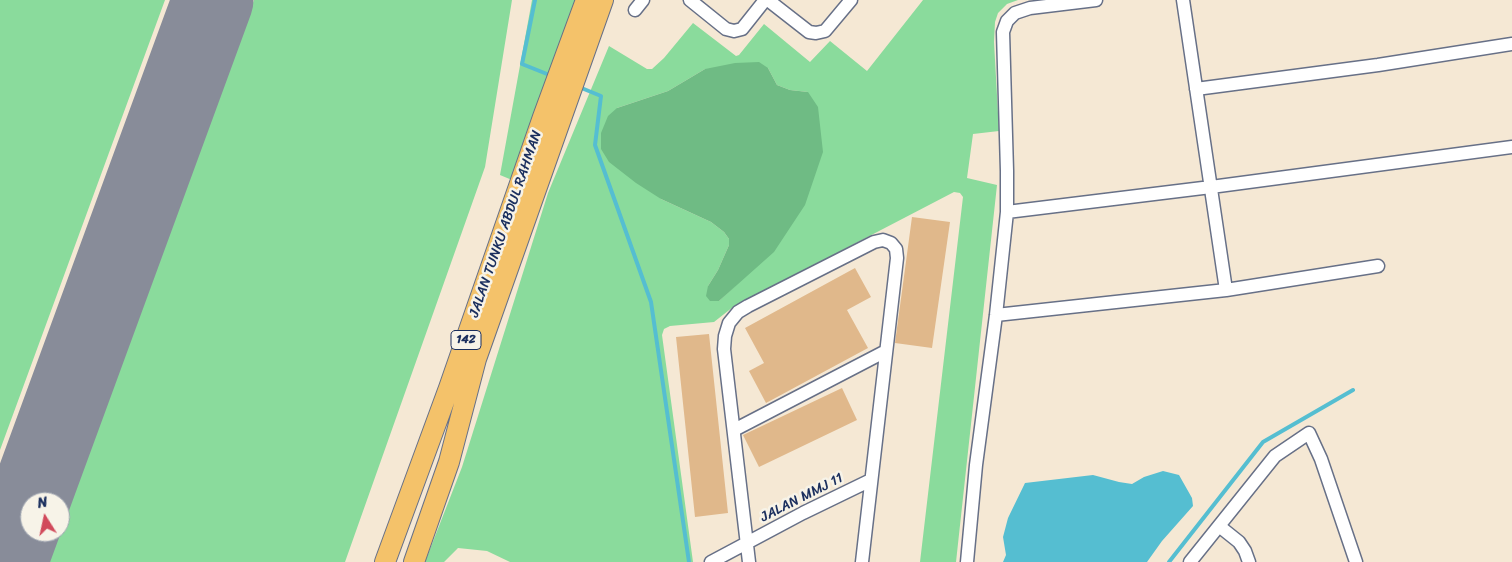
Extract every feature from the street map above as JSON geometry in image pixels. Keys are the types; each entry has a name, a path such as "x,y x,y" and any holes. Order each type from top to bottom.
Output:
{"main road":[{"name":"JALAN TUNKU ABDUL RAHMAN","path":"571,67 586,0"},
{"name":"JALAN TUNKU ABDUL RAHMAN","path":"385,562 571,67 604,0"},
{"name":"JALAN TUNKU ABDUL RAHMAN","path":"414,562 449,462 476,359 551,121"}],"street":[{"path":"690,0 726,29 734,31 742,29 766,0 808,32 816,33 824,31 851,0"},
{"path":"967,562 976,465 996,315 1007,212 1003,32 1007,21 1015,13 1030,8 1096,0"},
{"path":"1183,0 1226,290"},
{"path":"1196,89 1512,44"},
{"path":"1007,212 1211,188 1512,147"},
{"path":"749,562 724,350 729,322 738,312 748,306 874,242 882,240 891,243 896,249 897,258 862,562"},
{"path":"996,315 1226,290 1378,266"},
{"path":"734,430 886,351"},
{"path":"1190,562 1275,456 1308,433 1321,459 1356,562"},
{"name":"JALAN MMJ 11","path":"711,562 803,513 871,480"},
{"path":"1219,526 1239,542 1246,551 1249,562"}],"green space":[{"path":"0,0 165,0 0,450"},
{"path":"254,0 512,0 485,167 345,562 48,562 55,542 70,542 70,502"},
{"path":"532,0 577,0 512,180 500,175"},
{"path":"923,0 1018,0 1007,4 998,13 995,22 994,42 999,131 973,134 967,178 997,185 956,562 920,562 963,197 960,193 954,192 733,307 714,322 670,326 664,329 662,335 693,562 510,562 487,551 458,548 444,562 425,562 462,467 548,193 609,46 647,69 652,69 664,58 693,23 736,56 739,55 764,24 810,62 830,41 867,71","holes":["768,68 777,85 790,90 808,92 736,285 719,301 708,286 718,270 729,245 729,239 724,232 711,222 661,199 617,108 668,91 705,69"]},
{"path":"759,62 768,68 777,85 790,90 808,92 818,107 823,152 805,205 774,252 719,301 710,301 706,296 708,286 718,270 729,245 729,239 724,232 711,222 661,199 609,162 601,149 601,133 608,116 617,108 668,91 705,69 735,63"}],"water":[{"path":"1163,471 1179,475 1192,498 1193,506 1162,541 1147,562 1003,562 1006,555 1003,537 1008,518 1025,483 1093,475 1132,484 1144,477"}],"building":[{"path":"912,217 950,222 932,348 895,343"},
{"path":"855,268 871,297 847,310 868,348 766,403 749,371 764,363 745,328"},
{"path":"709,334 728,513 695,517 676,337"},
{"path":"842,388 857,420 759,467 743,435"}],"waterway":[{"path":"535,0 522,64 552,76"},
{"path":"579,87 601,96 595,145 651,302 689,562"},
{"path":"1169,562 1263,442 1353,390"}],"taxiway":[{"path":"204,0 206,19"}],"runway":[{"path":"7,562 213,0"}]}
